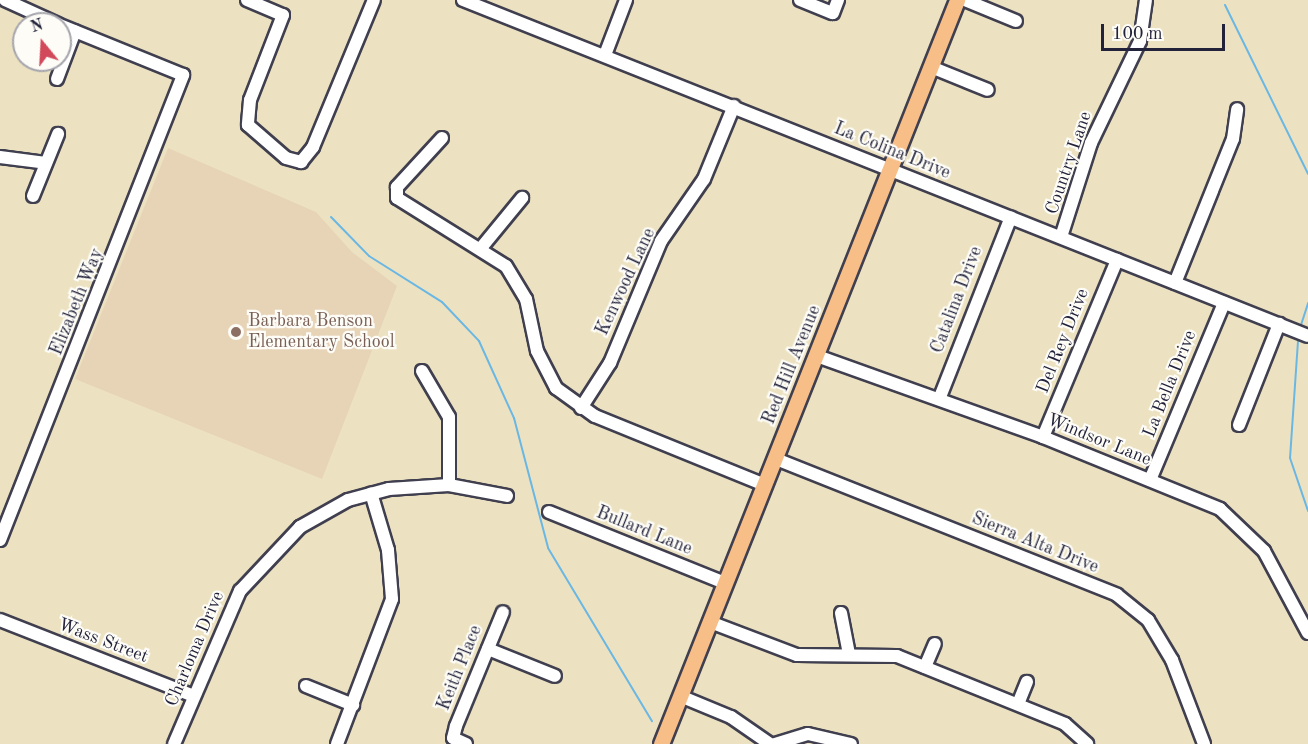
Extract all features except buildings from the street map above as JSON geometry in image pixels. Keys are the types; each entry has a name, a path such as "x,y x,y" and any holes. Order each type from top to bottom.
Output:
{"main road":[{"name":"Red Hill Avenue","path":"661,744 818,356 957,0"}],"street":[{"path":"5,0 32,12"},
{"path":"247,0 283,15 250,100 249,125 293,162 301,162 313,147 374,0"},
{"name":"La Colina Drive","path":"463,0 1308,336"},
{"path":"605,55 626,0"},
{"path":"800,0 833,13 838,0"},
{"path":"965,0 1016,21"},
{"name":"Country Lane","path":"1061,237 1091,143 1140,41 1146,0"},
{"path":"57,79 75,31 72,30"},
{"name":"Elizabeth Way","path":"0,540 183,75 75,31"},
{"path":"931,67 988,90"},
{"name":"Kenwood Lane","path":"581,408 610,363 661,242 704,178 734,106"},
{"path":"1175,283 1233,139 1237,109"},
{"path":"33,196 58,134"},
{"path":"442,138 397,187 397,198 482,248 517,280 544,369 581,408 765,485"},
{"path":"0,157 46,163"},
{"path":"482,248 522,198"},
{"name":"Catalina Drive","path":"940,397 1011,217"},
{"name":"Del Rey Drive","path":"1043,437 1117,260"},
{"name":"La Bella Drive","path":"1150,480 1224,303"},
{"path":"1239,425 1279,324"},
{"name":"Windsor Lane","path":"818,356 940,397 1220,509 1248,531 1278,573 1308,633"},
{"path":"422,371 449,417 449,485"},
{"name":"Sierra Alta Drive","path":"776,459 1117,595 1148,620 1172,660 1204,744"},
{"path":"337,744 392,599 388,550 371,493 449,485 507,496"},
{"name":"Charloma Drive","path":"174,744 225,618 252,572 300,527 371,493"},
{"name":"Bullard Lane","path":"549,512 725,583"},
{"name":"Keith Place","path":"466,744 453,738 503,612"},
{"path":"841,613 849,654"},
{"name":"Wass Street","path":"0,620 194,696"},
{"path":"710,622 797,656 880,652 925,667 1065,724 1087,744"},
{"path":"925,667 935,644"},
{"path":"488,649 555,676"},
{"path":"1018,704 1027,682"},
{"path":"306,686 353,705"},
{"path":"680,696 731,717 770,744"},
{"path":"775,744 808,734 851,744"}],"shaded area":[{"name":"Barbara Benson Elementary School","path":"168,148 316,212 352,252 397,286 322,479 75,379"}],"waterway":[{"path":"1225,5 1308,174"},
{"path":"331,217 369,256 442,302 479,341 514,418 548,548 652,721"},
{"path":"1301,325 1308,303"},
{"path":"1298,341 1290,458 1308,511"}],"place":[{"name":"Barbara Benson Elementary School","path":"236,332"}]}
